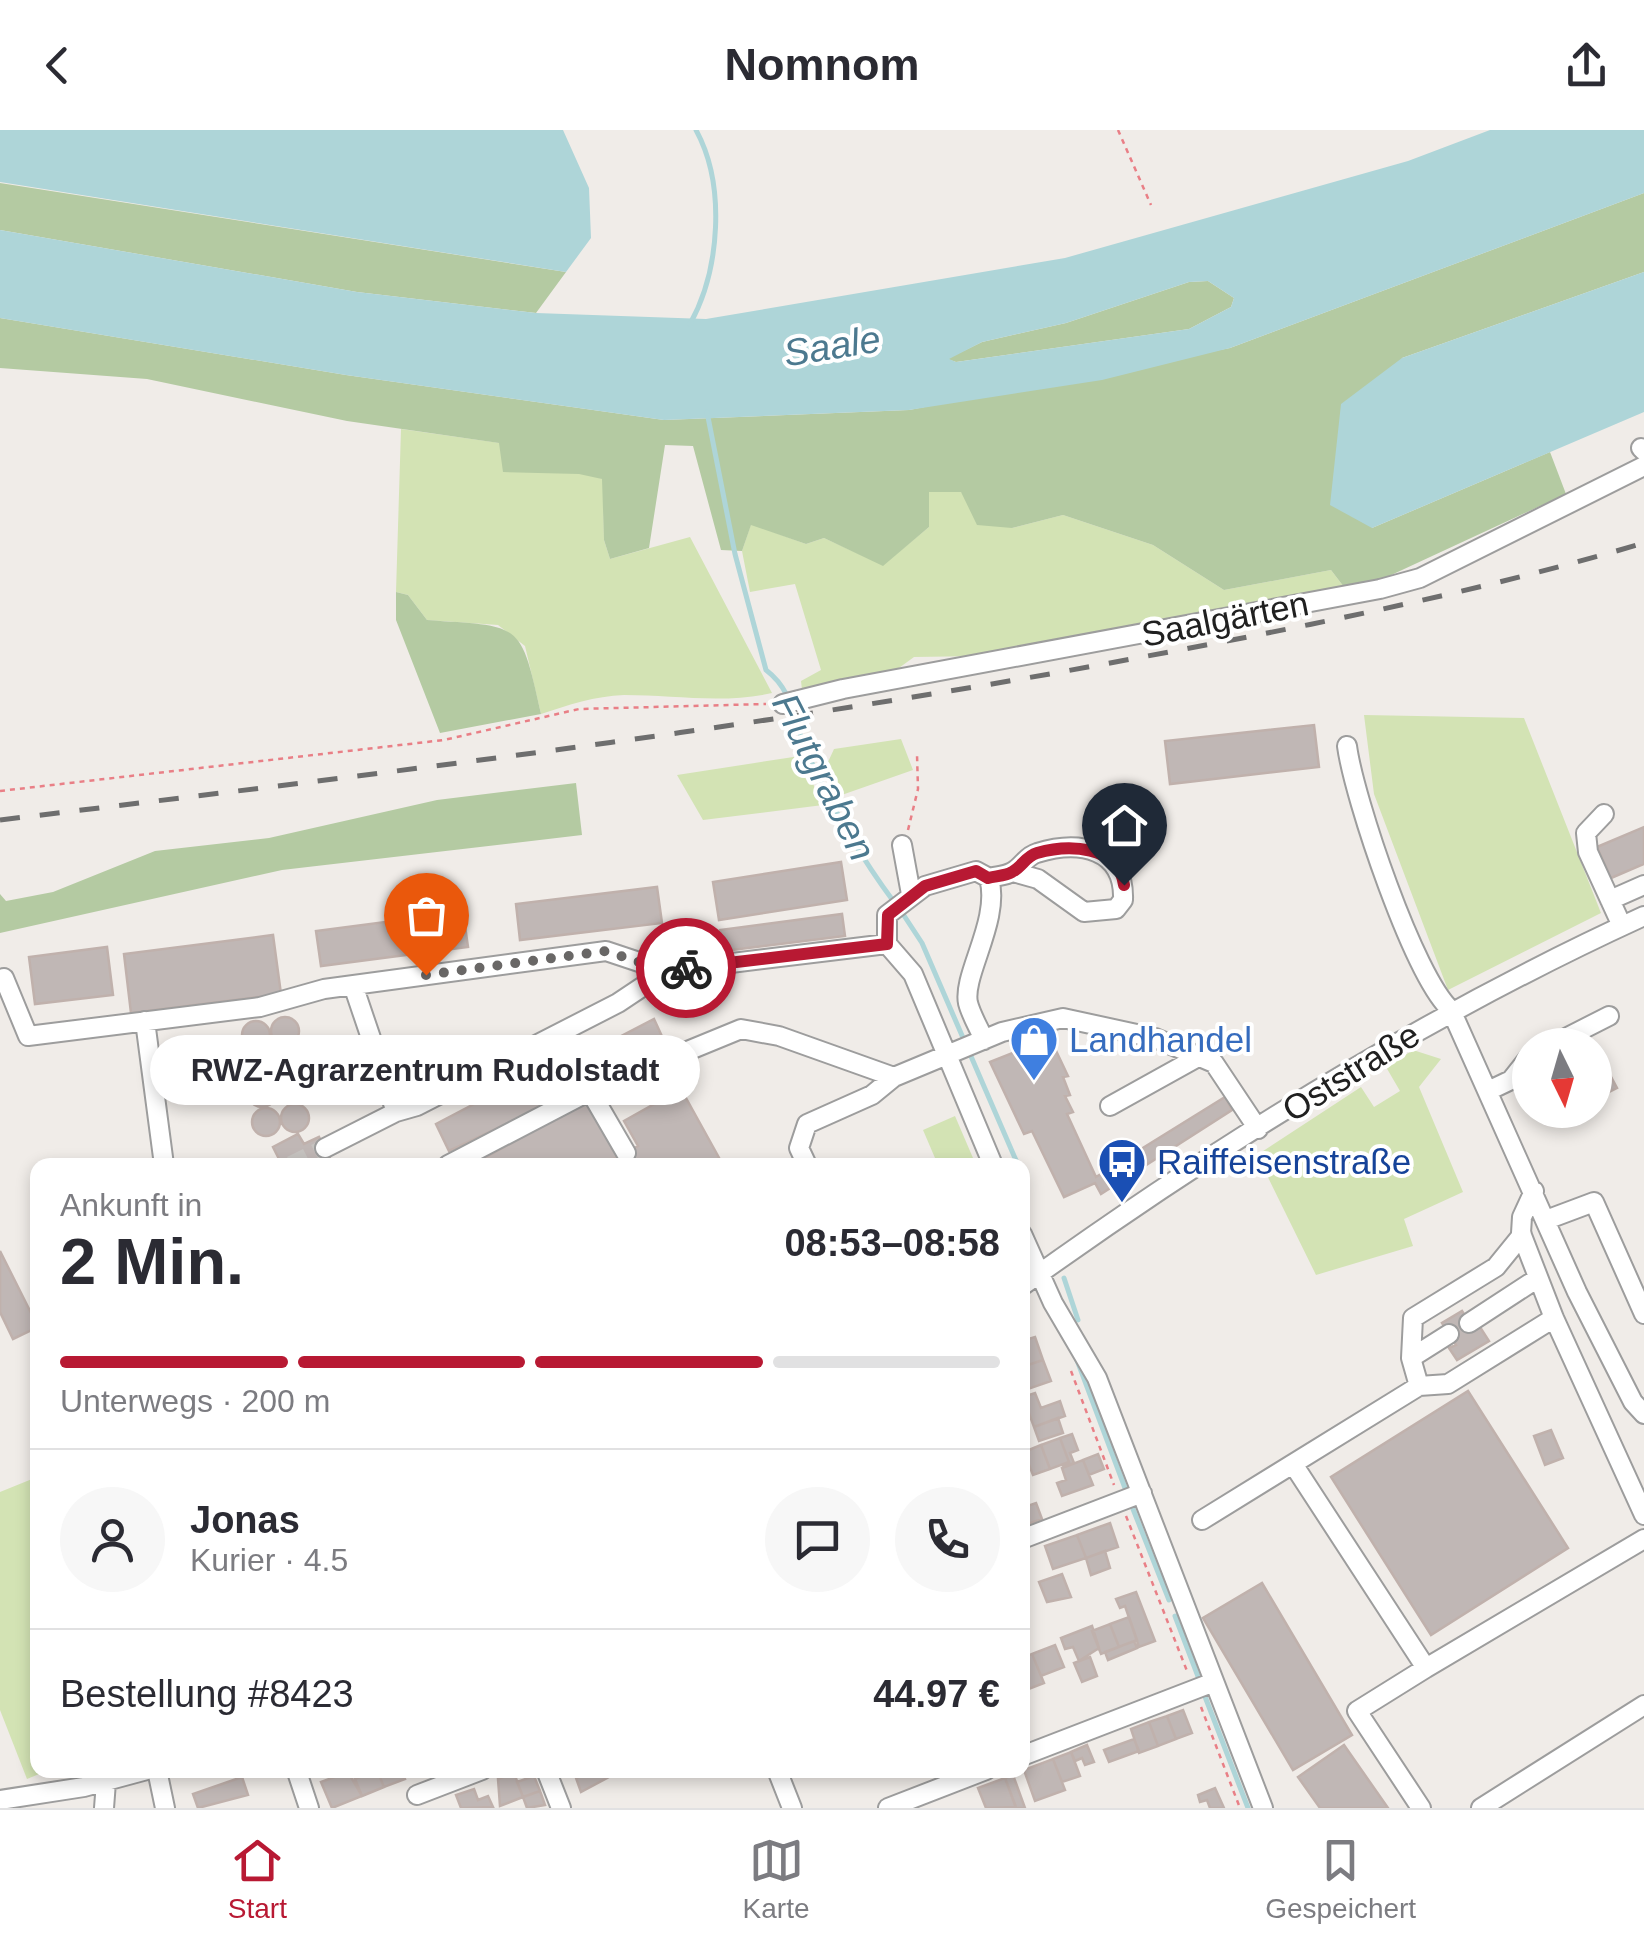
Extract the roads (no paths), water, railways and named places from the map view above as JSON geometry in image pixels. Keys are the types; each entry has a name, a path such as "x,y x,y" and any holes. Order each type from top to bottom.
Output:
{"street":[{"name":"Saalgärten","path":"791,702 1380,589 1420,578 1643,455"},
{"path":"1347,746 1352,787 1426,978 1451,1010 1577,1292 1644,1414"},
{"path":"1604,814 1586,834 1588,852 1622,926"},
{"path":"887,944 901,901 902,845"},
{"path":"901,901 976,871 988,878 1013,872 1038,879 1084,912 1116,909 1123,900 1122,874 1107,856 1092,850 1067,847 1032,854 1013,872"},
{"path":"988,878 991,902 968,988 966,1048 991,1158"},
{"path":"1610,900 1644,885"},
{"name":"Oststraße","path":"1030,1280 1258,1129 1451,1010 1644,916"},
{"path":"887,944 966,1048"},
{"path":"0,979 4,978 28,1036 260,1006 353,985 606,951 666,971 887,944"},
{"path":"325,1148 618,1004 666,971"},
{"path":"353,985 396,1112"},
{"path":"1585,1028 1609,1016"},
{"path":"803,1158 798,1148 807,1124 872,1095 894,1077 1025,1023 1064,1018 1155,1038 1200,1056 1222,1071 1258,1129"},
{"path":"145,1021 163,1158"},
{"path":"461,1158 590,1091 741,1030 779,1036 894,1077"},
{"path":"1110,1106 1200,1056"},
{"path":"1488,1091 1512,1079"},
{"path":"590,1091 626,1153"},
{"path":"1534,1191 1522,1217 1522,1235 1554,1318 1644,1515"},
{"path":"1546,1220 1594,1202 1643,1308"},
{"path":"1419,1386 1411,1358 1413,1318 1496,1267 1522,1235"},
{"path":"1030,1253 1098,1378 1263,1808"},
{"path":"1470,1323 1538,1278"},
{"path":"1202,1520 1419,1386 1448,1384 1554,1318"},
{"path":"1411,1358 1449,1334"},
{"path":"1293,1464 1426,1668"},
{"path":"1030,1536 1142,1493"},
{"path":"1421,1808 1357,1711 1644,1540"},
{"path":"1030,1753 1214,1682"},
{"path":"1482,1808 1644,1705"},
{"path":"0,1800 38,1801 120,1778"},
{"path":"159,1778 165,1808"},
{"path":"298,1778 308,1808"},
{"path":"417,1795 461,1778"},
{"path":"549,1778 561,1808"},
{"path":"780,1778 792,1808"},
{"path":"888,1808 965,1778"},
{"path":"104,1808 106,1782"}],"water":[{"path":"0,130 563,130 589,188 591,238 566,272 0,182"},
{"name":"Saale","path":"1490,130 1644,130 1644,193 1230,348 1102,380 909,410 664,420 346,375 0,318 0,230 357,292 536,313 706,319 1065,258 1408,161","holes":["1208,281 1234,298 1231,307 1189,329 956,362 949,359 982,342 1066,323 1189,282"]},
{"path":"1644,272 1644,412 1372,528 1330,505 1341,404 1402,358"}],"waterway":[{"path":"690,324 708,279 716,227 712,176 696,130"},
{"name":"Flutgraben","path":"707,412 735,554 766,670 788,698 807,752 836,811 894,902"},
{"name":"Flutgraben","path":"901,911 922,943 1015,1158"},
{"name":"Flutgraben","path":"1064,1278 1078,1320"},
{"name":"Flutgraben","path":"1077,1360 1125,1488"},
{"name":"Flutgraben","path":"1133,1509 1169,1600"},
{"name":"Flutgraben","path":"1175,1616 1199,1679"},
{"name":"Flutgraben","path":"1204,1694 1248,1808"}],"tunnel":[{"path":"305,1158 325,1148"}],"railway":[{"path":"0,820 529,754 924,695 1351,616 1644,543"}],"place":[{"name":"RWZ-Agrarzentrum Rudolstadt","path":"426,975"},
{"name":"Landhandel","path":"1034,1082"},
{"name":"Raiffeisenstraße","path":"1122,1204"}]}
